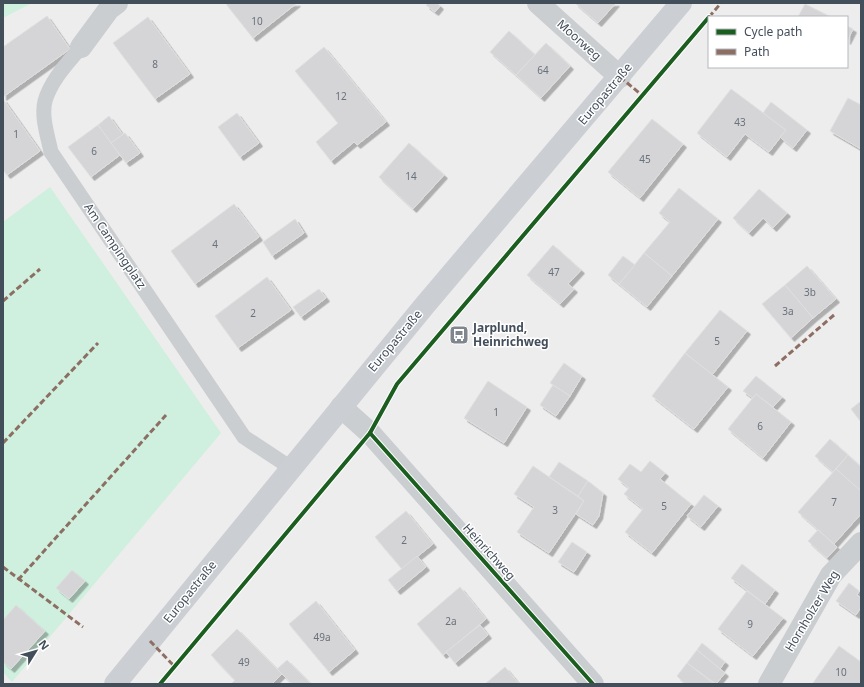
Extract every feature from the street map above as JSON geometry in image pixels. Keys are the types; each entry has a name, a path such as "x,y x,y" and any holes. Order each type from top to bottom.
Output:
{"main road":[{"name":"Europastraße","path":"115,684 341,407 681,3"}],"street":[{"name":"Am Campingplatz","path":"81,47 109,9 117,3"},
{"name":"Moorweg","path":"538,3 620,77"},
{"name":"Heinrichweg","path":"341,407 370,433 593,684"},
{"name":"Hornholzer Weg","path":"769,684 831,575 861,543"}],"lane":[{"name":"Am Campingplatz","path":"81,47 55,78 45,102 45,125 51,152 244,437 291,468"}],"green space":[{"path":"3,3 32,3 3,18"},
{"path":"50,187 221,433 12,682 3,672 3,222"}],"building":[{"path":"297,3 253,38 226,4"},
{"path":"428,3 437,3 440,6 435,12 426,5"},
{"path":"575,3 616,3 598,23"},
{"path":"805,4 829,16 799,16"},
{"path":"47,16 70,49 3,97 3,47"},
{"path":"148,17 190,74 155,99 113,43"},
{"path":"848,26 853,29 848,39"},
{"path":"509,31 535,55 516,75 490,52"},
{"path":"546,43 570,66 541,98 516,75"},
{"path":"324,47 386,122 357,145 354,142 331,161 316,142 338,123 295,71"},
{"path":"731,89 786,130 769,152 745,134 727,157 697,133"},
{"path":"848,98 861,105 861,149 830,131"},
{"path":"3,99 40,151 7,175 3,170"},
{"path":"771,102 807,130 793,148 780,137 786,130 763,113"},
{"path":"237,113 259,143 240,157 218,127"},
{"path":"109,116 123,135 111,143 98,125"},
{"path":"652,119 683,144 640,198 608,172"},
{"path":"98,125 120,155 91,177 68,147"},
{"path":"125,133 140,153 126,163 111,143"},
{"path":"409,143 444,175 413,209 379,177"},
{"path":"679,188 718,219 672,276 644,253 670,222 659,213"},
{"path":"759,189 787,213 773,228 763,218 749,233 733,218"},
{"path":"234,204 259,237 195,284 171,251"},
{"path":"295,219 304,233 272,256 263,242"},
{"path":"553,245 581,270 568,284 574,289 560,304 527,275"},
{"path":"644,253 672,276 647,307 619,284"},
{"path":"623,256 635,265 619,284 608,275"},
{"path":"807,266 836,299 813,318 785,285"},
{"path":"267,277 291,310 238,348 215,316"},
{"path":"785,285 813,318 791,338 762,304"},
{"path":"319,289 326,298 301,317 293,307"},
{"path":"720,310 747,331 712,375 685,353"},
{"path":"685,353 728,387 694,429 652,396"},
{"path":"564,363 582,376 570,396 550,383"},
{"path":"756,376 782,397 773,407 756,394 753,398 743,391"},
{"path":"488,381 527,407 504,443 464,418"},
{"path":"553,385 570,396 556,416 540,405"},
{"path":"756,394 791,422 763,458 728,429"},
{"path":"861,401 861,422 851,409"},
{"path":"830,439 848,455 833,472 815,456"},
{"path":"848,455 861,467 861,488 859,490 836,469"},
{"path":"650,461 665,473 660,479 691,504 652,553 625,532 643,509 624,494 629,488 618,479 630,464 641,472"},
{"path":"559,462 588,481 578,496 549,477"},
{"path":"533,466 584,501 549,553 517,532 534,507 514,494"},
{"path":"836,469 861,491 861,514 834,544 798,512"},
{"path":"588,481 603,493 599,516 593,525 576,514 584,501 578,496"},
{"path":"704,495 718,506 701,527 687,516"},
{"path":"406,511 433,544 402,569 375,537"},
{"path":"818,530 837,547 827,558 808,541"},
{"path":"572,542 587,552 574,572 558,562"},
{"path":"417,556 426,567 397,591 388,580"},
{"path":"742,564 775,590 765,604 731,578"},
{"path":"72,570 85,581 69,599 56,588"},
{"path":"849,583 859,591 857,595 861,598 861,607 856,615 836,601"},
{"path":"460,587 486,619 443,655 417,624"},
{"path":"747,591 783,618 753,656 718,629"},
{"path":"316,601 355,650 329,672 289,624"},
{"path":"16,605 45,631 11,669 3,662 3,620"},
{"path":"480,625 488,635 455,663 446,652"},
{"path":"237,629 282,674 272,684 231,684 235,680 211,655"},
{"path":"702,643 725,662 720,669 697,650"},
{"path":"839,646 861,662 861,684 814,684 813,683"},
{"path":"697,650 725,673 716,684 687,663"},
{"path":"287,660 311,684 292,684 277,669"},
{"path":"687,663 714,684 685,684 677,676"},
{"path":"505,667 519,684 485,684"}],"marked path":[{"path":"710,16 721,3"},
{"path":"620,77 643,96"},
{"path":"3,301 40,269"},
{"path":"775,366 834,315"},
{"path":"3,443 98,343"},
{"path":"18,580 166,415"},
{"path":"3,567 83,627"},
{"path":"150,641 175,667"}],"cycle path":[{"path":"160,684 370,433 397,384 708,18"},
{"path":"370,433 593,684"}],"place":[{"name":"Jarplund, Heinrichweg","path":"459,335"}]}
